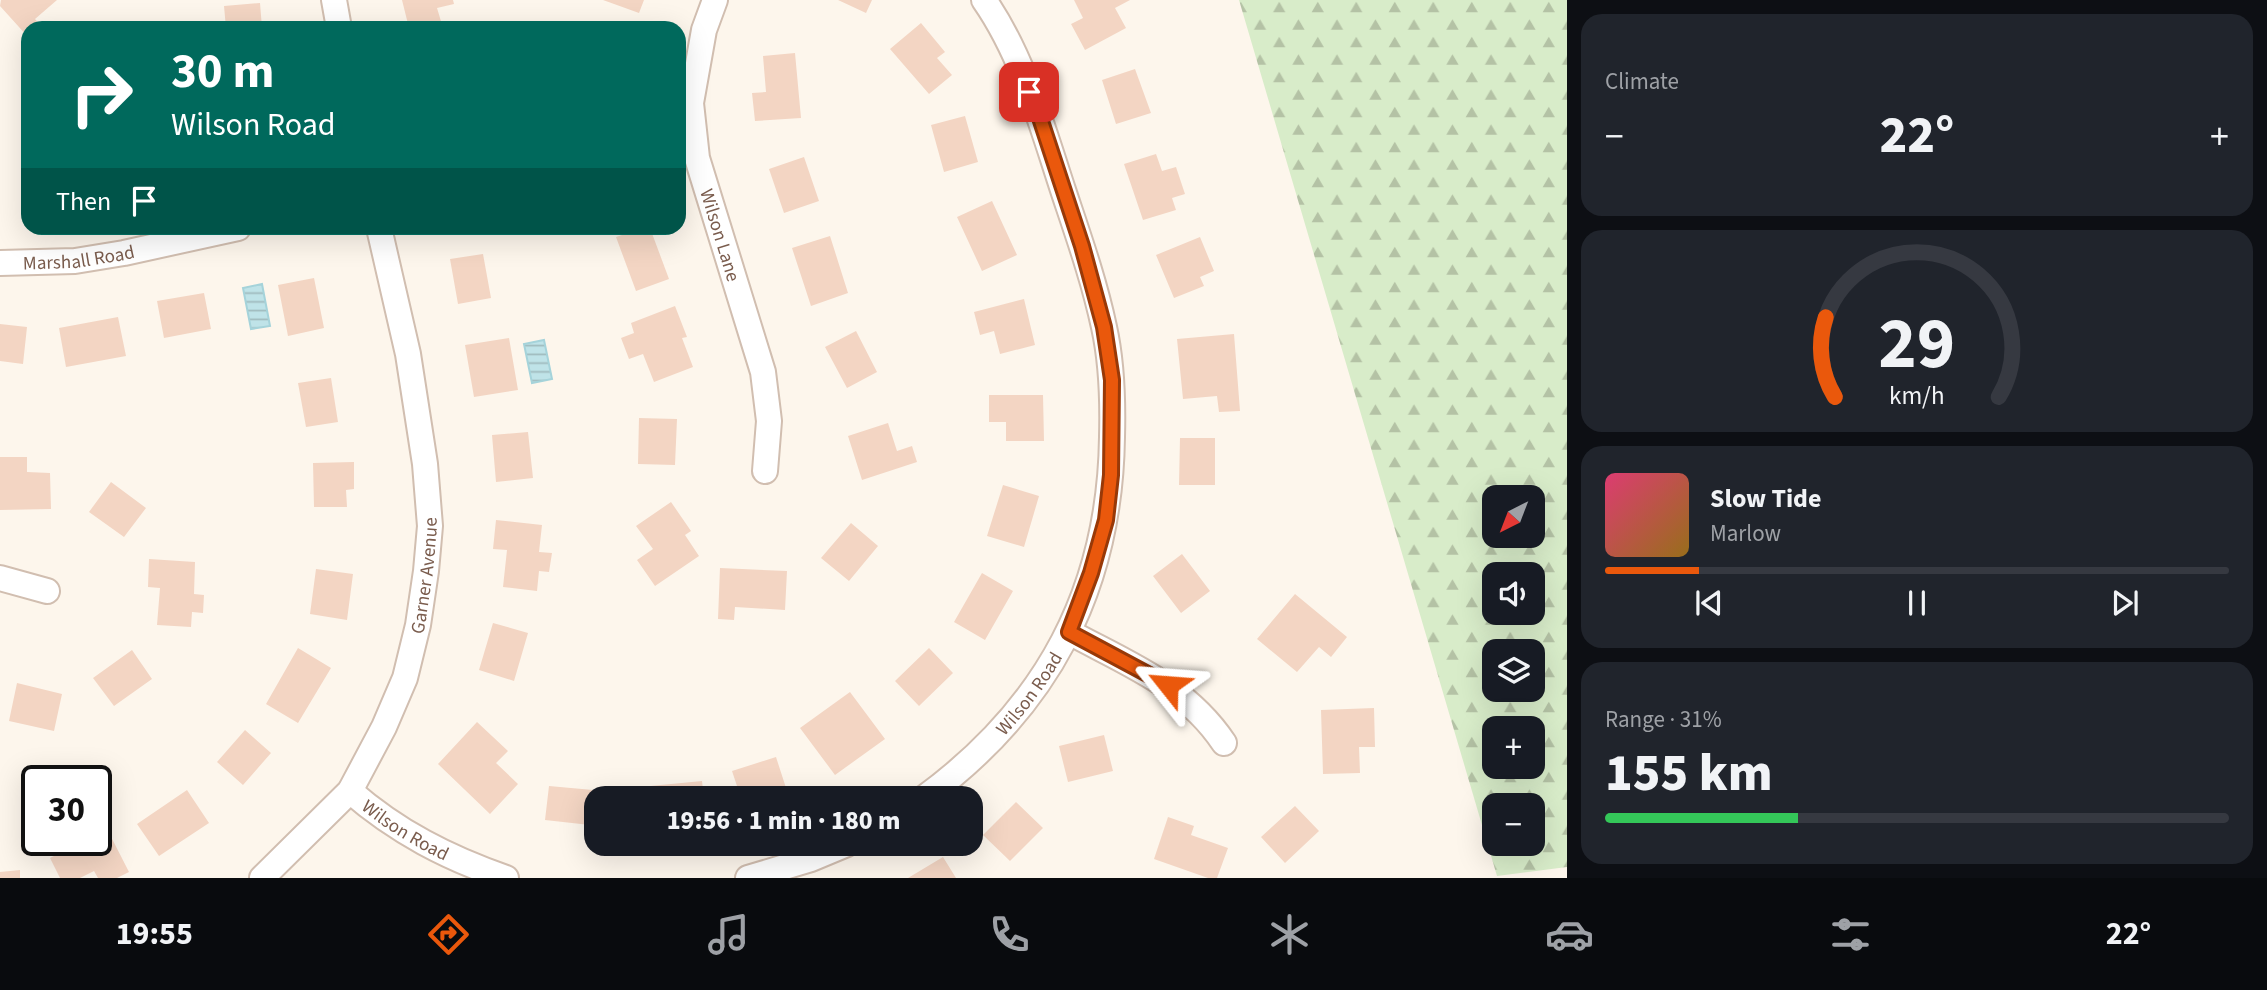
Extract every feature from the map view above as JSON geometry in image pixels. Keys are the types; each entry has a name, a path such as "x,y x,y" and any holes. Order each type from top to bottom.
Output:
{"street":[{"path":"334,0 338,21"},
{"name":"Wilson Lane","path":"715,0 704,30 691,103 697,158 763,372 769,421 765,471"},
{"name":"Wilson Road","path":"941,786 990,743 1030,695 1069,632 1091,573 1106,520 1111,475 1112,380 1104,327 1082,246 1040,118 1008,41 984,0"},
{"name":"Marshall Road","path":"0,263 88,259 204,235"},
{"name":"Garner Avenue","path":"262,878 350,791 384,727 405,678 418,625 430,526 425,464 408,354 381,235"},
{"path":"0,578 47,591"},
{"path":"1069,632 1168,685 1198,710 1224,743"},
{"name":"Wilson Road","path":"350,791 384,819 435,850 506,878"},
{"path":"748,878 818,856"}],"green space":[{"path":"1239,0 1567,0 1567,867 1497,876 1491,856 1545,856 1545,793 1482,793 1482,825"}],"water":[{"path":"262,284 270,326 251,329 243,288"},
{"path":"544,340 552,379 532,383 524,344"}],"building":[{"path":"1,0 57,0 35,19 37,21 21,21 21,29 0,6"},
{"path":"402,0 453,0 454,4 437,8 441,21 407,21"},
{"path":"603,0 644,0 639,13"},
{"path":"838,0 872,0 866,13"},
{"path":"1074,0 1130,0 1115,8 1126,28 1085,50 1071,24 1083,18"},
{"path":"260,3 261,21 225,21 224,6"},
{"path":"921,23 945,52 937,58 952,75 929,94 890,49"},
{"path":"795,53 801,118 755,121 752,93 766,92 763,56"},
{"path":"1135,69 1151,113 1116,124 1102,80"},
{"path":"965,116 978,162 944,172 931,125"},
{"path":"1156,154 1162,171 1176,167 1185,194 1172,198 1176,210 1143,220 1124,164"},
{"path":"804,157 819,201 784,213 769,169"},
{"path":"992,201 1017,255 982,271 957,217"},
{"path":"653,235 669,279 636,291 616,237"},
{"path":"830,236 848,293 811,306 792,248"},
{"path":"1200,237 1214,271 1200,277 1204,286 1174,298 1156,255"},
{"path":"483,254 491,298 458,304 450,259"},
{"path":"314,278 324,328 288,336 278,285"},
{"path":"204,293 211,329 164,338 157,301"},
{"path":"1024,299 1035,345 1000,354 994,331 980,335 974,312"},
{"path":"675,306 687,337 682,338 693,367 654,382 643,354 629,359 621,338 634,333 631,323"},
{"path":"118,317 126,356 66,367 59,328"},
{"path":"0,324 27,327 23,364 0,361"},
{"path":"856,331 877,372 847,388 825,347"},
{"path":"1234,334 1240,411 1219,412 1217,396 1183,399 1177,339"},
{"path":"509,338 518,390 474,397 465,345"},
{"path":"331,378 338,422 306,427 298,383"},
{"path":"989,395 1043,395 1044,441 1006,441 1006,422 989,422"},
{"path":"639,418 677,419 675,465 638,464"},
{"path":"888,423 897,451 912,446 917,462 862,480 848,436"},
{"path":"528,432 533,478 496,482 492,435"},
{"path":"1180,438 1215,438 1215,485 1179,485"},
{"path":"0,457 27,457 27,472 50,473 51,509 0,510"},
{"path":"354,462 354,489 346,490 347,507 314,507 313,463"},
{"path":"111,482 146,508 124,537 89,512"},
{"path":"1003,485 1039,496 1024,547 987,536"},
{"path":"671,502 691,531 685,535 699,556 655,586 637,560 653,549 636,526"},
{"path":"496,520 542,525 539,552 552,553 549,572 539,571 537,591 503,587 507,550 493,549"},
{"path":"851,523 878,546 849,581 821,558"},
{"path":"1182,554 1210,591 1181,613 1153,576"},
{"path":"149,559 195,562 194,594 204,595 203,613 192,612 191,627 157,625 160,588 148,587"},
{"path":"720,568 787,571 785,610 735,607 734,620 718,619"},
{"path":"316,569 353,574 347,620 310,614"},
{"path":"982,573 1013,591 985,640 954,622"},
{"path":"1295,594 1347,637 1331,657 1319,647 1297,672 1257,639"},
{"path":"493,623 528,633 514,681 479,670"},
{"path":"298,648 331,668 298,723 266,704"},
{"path":"929,648 953,673 919,706 895,681"},
{"path":"132,650 152,679 114,706 93,678"},
{"path":"17,683 62,694 54,731 9,721"},
{"path":"850,692 885,739 835,775 800,728"},
{"path":"1374,708 1375,747 1359,747 1360,773 1323,774 1321,710"},
{"path":"477,722 508,751 496,763 518,784 490,814 438,764"},
{"path":"245,730 271,753 243,785 217,762"},
{"path":"1104,735 1113,771 1068,782 1059,746"},
{"path":"776,757 785,786 737,786 732,771"},
{"path":"702,781 703,786 650,786"},
{"path":"549,786 584,789 584,824 545,820"},
{"path":"187,790 209,823 159,856 137,824"},
{"path":"1016,802 1043,828 1010,861 983,835"},
{"path":"1295,806 1319,831 1285,863 1261,837"},
{"path":"1168,817 1194,826 1191,835 1228,848 1217,878 1208,878 1154,859"},
{"path":"112,839 129,872 117,878 98,878 94,871 80,878 60,878 50,858 112,856"},
{"path":"943,857 956,878 908,878"},
{"path":"20,870 20,878 0,878 0,872"}],"route":[{"path":"1029,92 1082,246 1104,327 1112,380 1111,475 1106,520 1091,573 1069,632 1168,685"}]}
